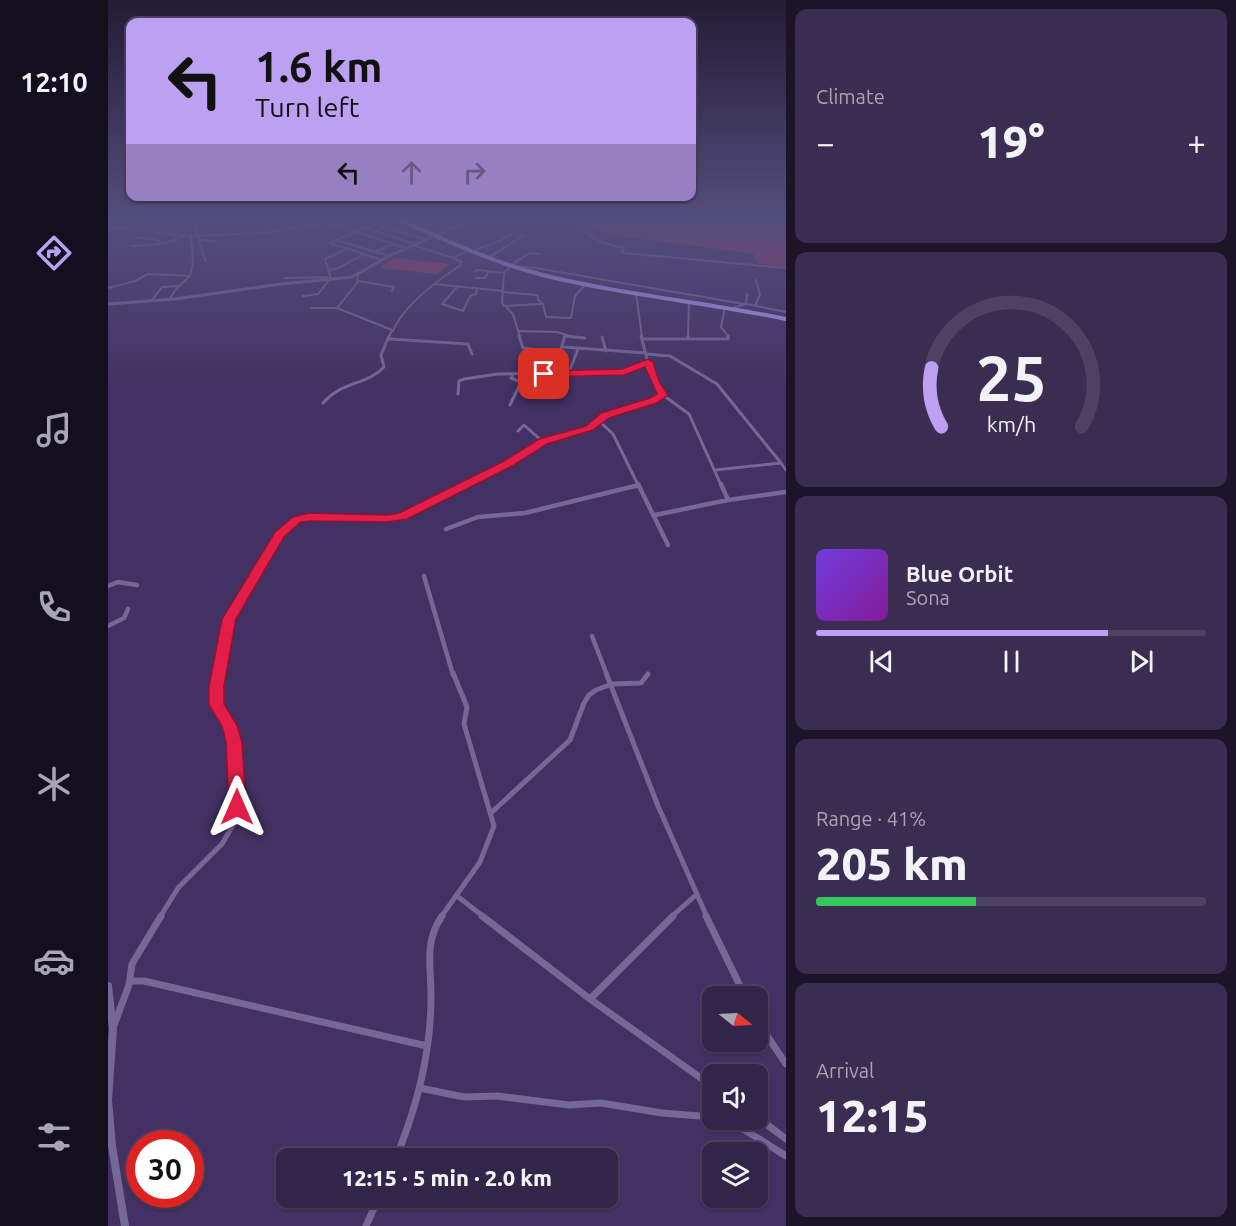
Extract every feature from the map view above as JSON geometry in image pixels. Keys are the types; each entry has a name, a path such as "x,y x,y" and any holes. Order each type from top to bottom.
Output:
{"highway":[{"path":"561,278 585,285 732,308 786,319"}],"street":[{"path":"108,288 141,278"},
{"path":"169,300 178,286 187,278"},
{"path":"108,304 169,300 328,278"},
{"path":"303,296 318,294 330,278"},
{"path":"323,403 339,386 361,380 383,370 381,355 396,321 442,278"},
{"path":"504,278 502,303 513,314 524,348 559,353"},
{"path":"592,278 786,312"},
{"path":"755,306 760,294 756,280"},
{"path":"337,308 358,281 393,286 395,288 392,291"},
{"path":"434,284 536,294 543,304 543,314 546,317 572,318 575,296 585,285"},
{"path":"152,300 161,287 178,286"},
{"path":"457,287 441,304 463,311 470,296 476,294 477,289"},
{"path":"636,293 638,321 655,381 663,394 688,411 728,500"},
{"path":"732,308 745,304 747,294"},
{"path":"688,339 689,302"},
{"path":"504,306 524,303 543,304"},
{"path":"643,339 729,339 721,327 725,307"},
{"path":"311,308 337,308 393,330"},
{"path":"519,331 557,332 565,336 585,338"},
{"path":"553,373 565,336"},
{"path":"602,337 606,351"},
{"path":"390,339 469,344 472,354"},
{"path":"563,347 670,356 717,384 786,470"},
{"path":"569,372 578,349"},
{"path":"458,394 461,380 498,374 624,372 648,362"},
{"path":"510,405 521,382 510,378 513,374"},
{"path":"112,1029 130,981 134,959 178,888 222,844 236,817 238,795 234,742 230,725 217,705 216,686 229,619 279,535 297,520 309,517 388,519 402,516 510,463 543,442 590,428 608,414 654,400 663,394"},
{"path":"598,420 611,430 668,545"},
{"path":"518,431 525,425 543,442"},
{"path":"715,470 781,464"},
{"path":"447,529 478,517 525,513 639,484"},
{"path":"655,515 728,500 786,492"},
{"path":"399,1148 420,1088 427,1046 431,1001 430,941 438,922 471,876 491,838 494,826 492,812 464,724 467,707 456,685 424,576"},
{"path":"108,586 118,582 137,585"},
{"path":"108,626 124,618 128,609"},
{"path":"592,636 658,806 740,986"},
{"path":"492,812 567,744 573,735 583,705 597,689 611,682 641,683 648,674"},
{"path":"590,999 655,936 675,913 697,894"},
{"path":"457,896 590,999 702,1079"},
{"path":"130,981 144,981 427,1046"},
{"path":"108,986 112,1029 108,1100 112,1146 125,1226"},
{"path":"768,1040 786,1064"},
{"path":"420,1088 464,1097 501,1096 569,1105 601,1103 662,1113 702,1115"},
{"path":"768,1126 786,1139"},
{"path":"745,1130 786,1156"},
{"path":"366,1226 374,1208"}],"route":[{"path":"237,807 237,772 233,734 217,705 216,686 224,655 225,631 229,619 279,535 302,518 397,518 510,463 543,442 590,428 605,416 633,408 663,395 648,362 624,372 544,374"}]}
